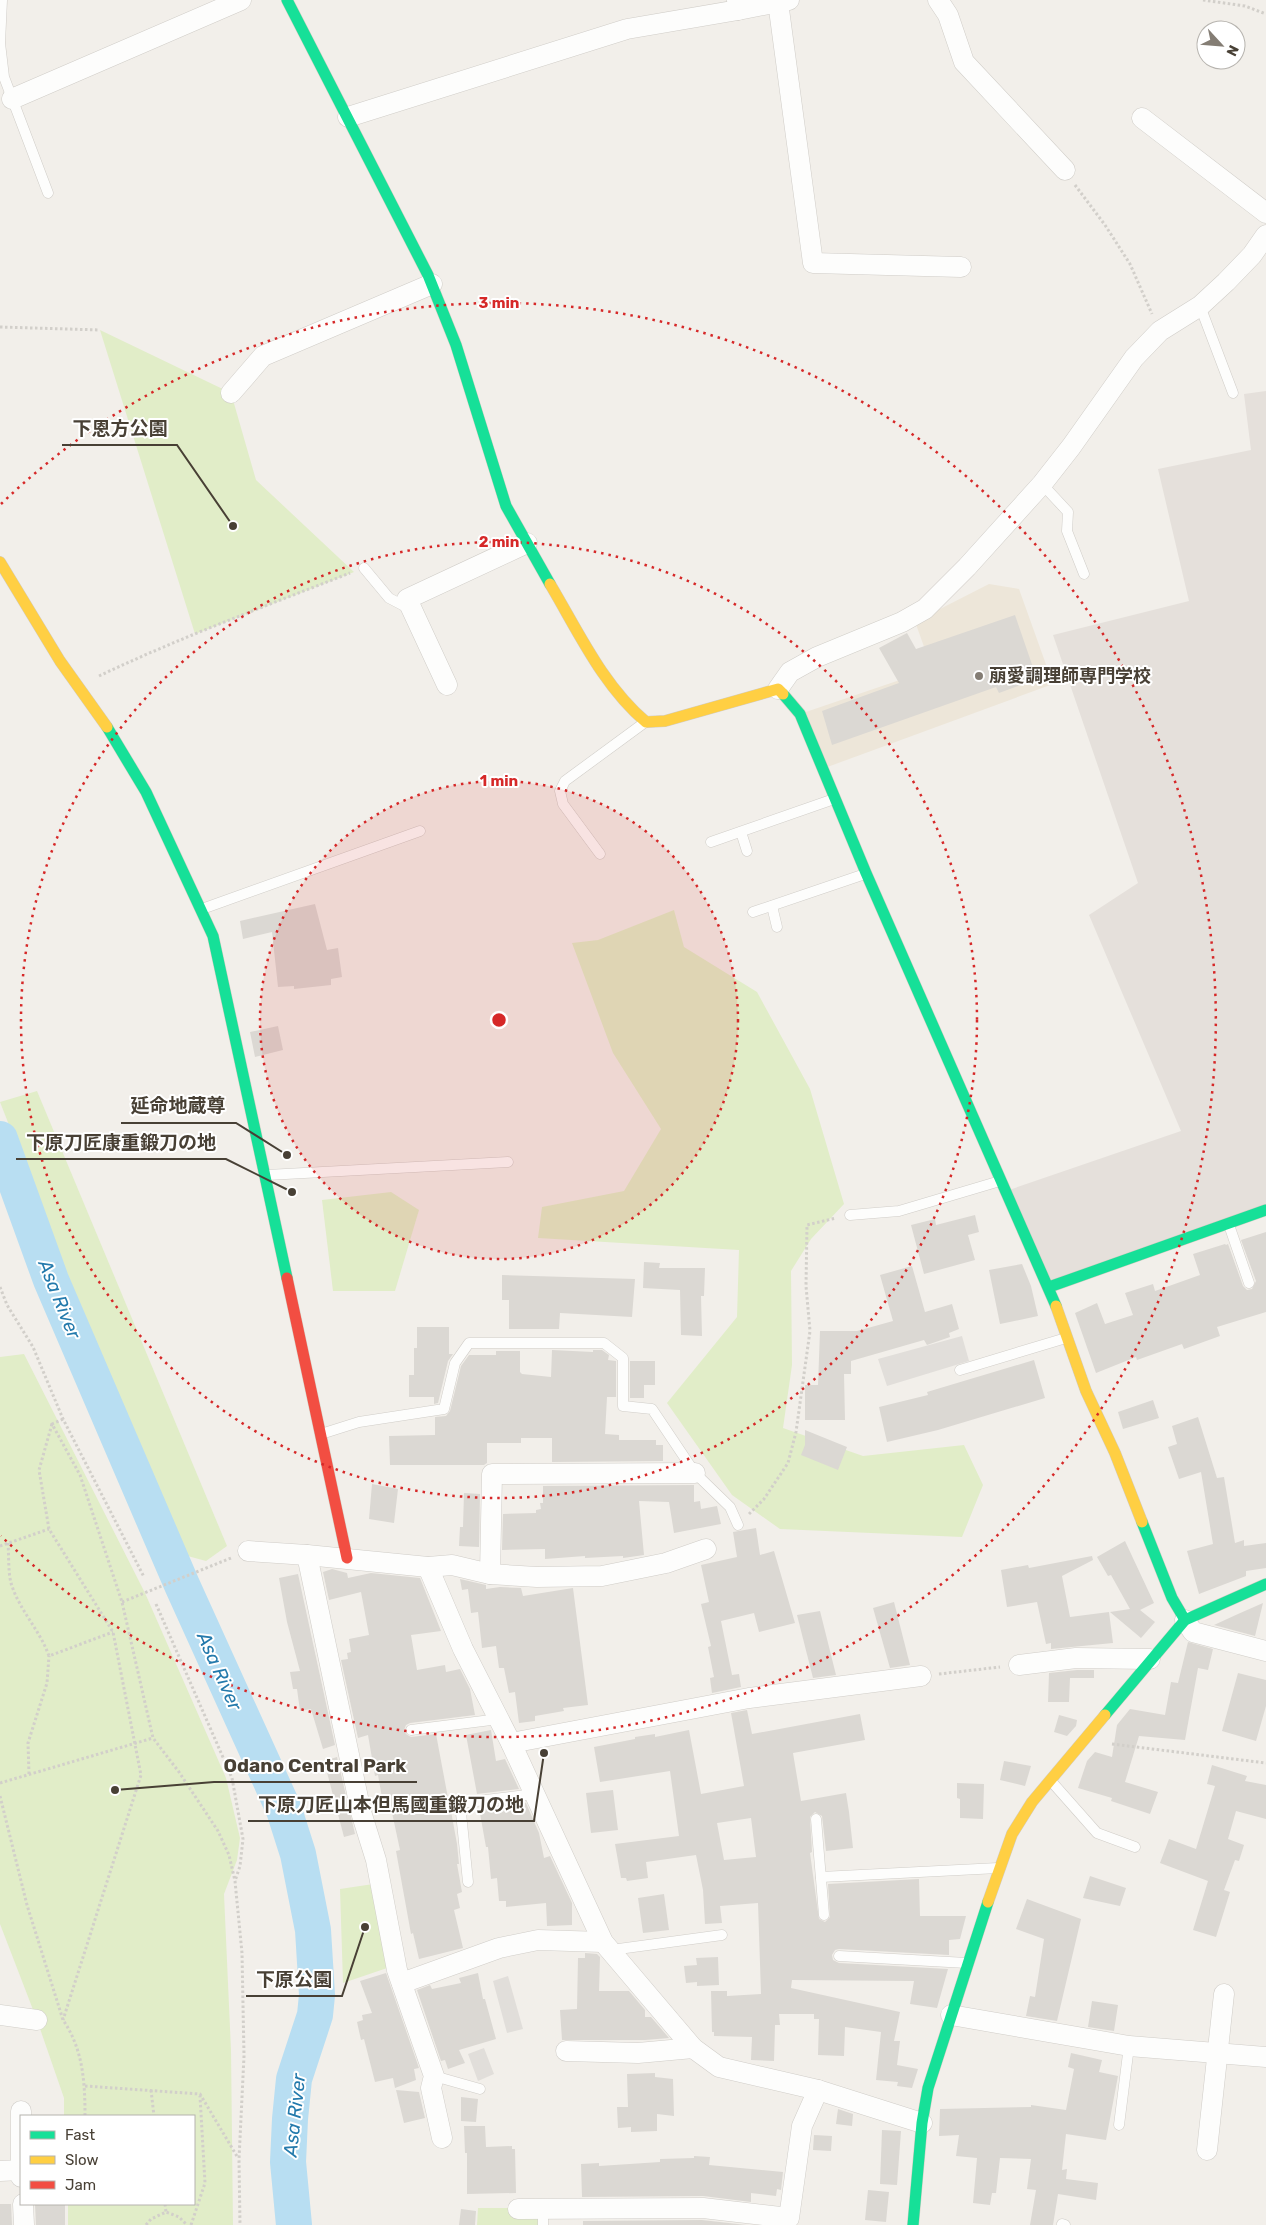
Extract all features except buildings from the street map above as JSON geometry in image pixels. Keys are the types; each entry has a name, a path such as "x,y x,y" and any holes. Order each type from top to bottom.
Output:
{"street":[{"path":"12,99 241,0"},
{"path":"287,0 432,284 456,345 506,506 590,654 628,707 646,722 665,721 778,689 790,672 817,657 902,622 925,609 967,567 1042,484 1071,447 1134,358 1160,331 1200,306 1252,255 1266,235"},
{"path":"938,0 948,15 964,62 1065,170"},
{"path":"348,117 626,29 738,5 783,1 813,263 961,267"},
{"path":"1142,118 1266,213"},
{"path":"231,393 263,356 432,284"},
{"path":"447,685 407,599 527,542"},
{"path":"0,562 60,661 95,708 146,792 213,936 347,1558"},
{"path":"778,689 800,714 866,873 1049,1287 1086,1391 1114,1453 1172,1598 1193,1632 1266,1651"},
{"path":"1049,1287 1266,1210"},
{"path":"490,1574 492,1474 695,1474"},
{"path":"248,1551 307,1554 428,1567 452,1565 490,1574 537,1577 602,1576 666,1563 706,1549"},
{"path":"307,1554 361,1812 376,1860 397,1970 434,2076 431,2088 442,2138"},
{"path":"428,1567 463,1649 499,1719 607,1946 693,2048 719,2067 818,2090 922,2123"},
{"path":"913,2225 922,2123 928,2088 998,1868 1020,1820 1050,1780 1150,1659 1185,1620 1266,1584"},
{"path":"1018,1664 1076,1658 1150,1659"},
{"path":"510,1743 749,1698 921,1676"},
{"path":"402,1982 499,1948 538,1940 607,1946"},
{"path":"1207,2150 1224,1994"},
{"path":"0,2015 37,2020"},
{"path":"951,2015 1129,2046 1266,2057"},
{"path":"566,2051 638,2053 693,2048"},
{"path":"518,2209 543,2217 703,2208 789,2218 802,2126 818,2090"},
{"path":"0,2171 20,2170"},
{"path":"23,2205 24,2225"}],"lane":[{"path":"2,0 1,51 4,77 48,193"},
{"path":"1200,306 1232,393"},
{"path":"1042,484 1068,512 1067,531 1084,574"},
{"path":"364,568 389,598 413,611"},
{"path":"600,854 563,804 560,791 565,781 646,722"},
{"path":"711,842 835,799"},
{"path":"200,909 420,831"},
{"path":"741,832 747,851"},
{"path":"753,912 866,873"},
{"path":"772,906 777,927"},
{"path":"265,1175 508,1162"},
{"path":"850,1215 899,1211 1001,1180"},
{"path":"1228,1224 1249,1283"},
{"path":"960,1370 1067,1338"},
{"path":"319,1434 359,1422 444,1409 455,1363 469,1343 604,1343 623,1358 623,1406 652,1409 695,1474 730,1507 738,1525"},
{"path":"411,1730 499,1719"},
{"path":"1050,1780 1097,1833 1135,1847"},
{"path":"428,1807 534,1794"},
{"path":"460,1803 468,1882"},
{"path":"816,1819 824,1914"},
{"path":"821,1877 998,1868"},
{"path":"607,1946 722,1935"},
{"path":"839,1956 968,1963"},
{"path":"1119,2125 1129,2046"},
{"path":"434,2076 480,2089"}],"path":[{"path":"1204,0 1244,6 1266,14"},
{"path":"1065,170 1105,225 1130,264 1160,331"},
{"path":"0,327 100,330"},
{"path":"78,686 145,654 364,568"},
{"path":"738,1525 764,1499 788,1463 796,1432 810,1331 806,1286 807,1225 850,1215"},
{"path":"0,1287 7,1304 33,1347 63,1419 144,1577"},
{"path":"63,1419 52,1424 39,1470 49,1529 113,1632 141,1775 63,2020"},
{"path":"52,1424 80,1475 122,1602 153,1738 218,1831 229,1855 234,1881 242,1953 244,2056 239,2159 240,2225"},
{"path":"0,1546 49,1529"},
{"path":"8,1543 11,1582 24,1612 43,1638 49,1656 47,1683 28,1743 29,1774"},
{"path":"122,1602 248,1551"},
{"path":"156,1604 232,1778 243,1839 240,1866 234,1881"},
{"path":"49,1656 113,1632"},
{"path":"921,1676 979,1669"},
{"path":"0,1783 134,1742 153,1738"},
{"path":"1085,1738 1094,1742 1266,1763"},
{"path":"0,1796 27,1905 63,2020 70,2030 80,2057 85,2086 85,2115"},
{"path":"85,2086 200,2094"},
{"path":"151,2090 154,2115"},
{"path":"200,2094 239,2159"},
{"path":"191,2225 205,2183 200,2094"},
{"path":"165,2205 166,2212"},
{"path":"146,2225 151,2219 166,2212 178,2217 187,2225"}],"shaded area":[{"path":"1266,391 1266,1210 1049,1287 1006,1191 1181,1131 1089,915 1138,883 1053,635 1189,601 1158,469 1251,450 1244,394"},
{"name":"萠愛調理師専門学校","path":"989,584 1019,589 1053,684 822,769 800,714 932,669 913,616 925,609 940,609"},
{"path":"962,1336 969,1361 887,1386 878,1359"},
{"path":"508,1976 523,2029 507,2033 493,1981"},
{"path":"484,2048 494,2074 478,2081 468,2054"}],"green space":[{"path":"100,330 231,393 256,480 354,572 195,634"},
{"path":"674,910 684,947 757,992 810,1089 844,1204 811,1239 791,1271 792,1365 783,1428 863,1456 964,1445 983,1485 962,1537 780,1529 732,1495 667,1403 737,1317 739,1250 538,1238 542,1207 624,1191 661,1129 613,1053 572,943 598,940"},
{"path":"37,1091 227,1546 206,1561 184,1555 85,1319 0,1102"},
{"path":"391,1192 419,1210 395,1291 333,1291 322,1200"},
{"path":"24,1354 145,1593 226,1778 240,1838 237,1860 224,1894 231,2050 233,2225 68,2225 68,2205 195,2205 195,2115 64,2115 64,2098 37,2020 0,1924 0,1357"},
{"path":"380,1883 396,1965 343,1983 340,1889"},
{"path":"478,2208 543,2208 543,2225 477,2225"}],"waterway":[{"name":"Asa River","path":"0,1139 51,1280 182,1585 284,1810 298,1854 313,1930 317,1995 315,2015 294,2079 288,2162 294,2225"}],"traffic: fast":[{"path":"287,0 428,275 456,345 506,506 550,584"},
{"path":"783,694 800,714 866,873 1056,1306"},
{"path":"107,727 146,792 213,936 287,1278"},
{"path":"1049,1287 1266,1210"},
{"path":"1142,1522 1172,1598 1185,1620"},
{"path":"1105,1715 1185,1620 1266,1584"},
{"path":"913,2225 922,2123 928,2088 988,1902"}],"traffic: slow":[{"path":"0,562 60,661 107,727"},
{"path":"550,584 604,675 631,708 646,722 665,721 778,689 783,694"},
{"path":"1056,1306 1086,1391 1115,1453 1142,1522"},
{"path":"988,1902 1012,1834 1032,1802 1105,1715"}],"traffic: jam":[{"path":"287,1278 347,1558"}],"place":[{"name":"下恩方公園","path":"233,526"},
{"name":"萠愛調理師専門学校","path":"979,676"},
{"name":"延命地蔵尊","path":"287,1155"},
{"name":"下原刀匠康重鍛刀の地","path":"292,1192"},
{"name":"下原刀匠山本但馬國重鍛刀の地","path":"544,1753"},
{"name":"Odano Central Park","path":"115,1790"},
{"name":"下原公園","path":"365,1927"}]}
